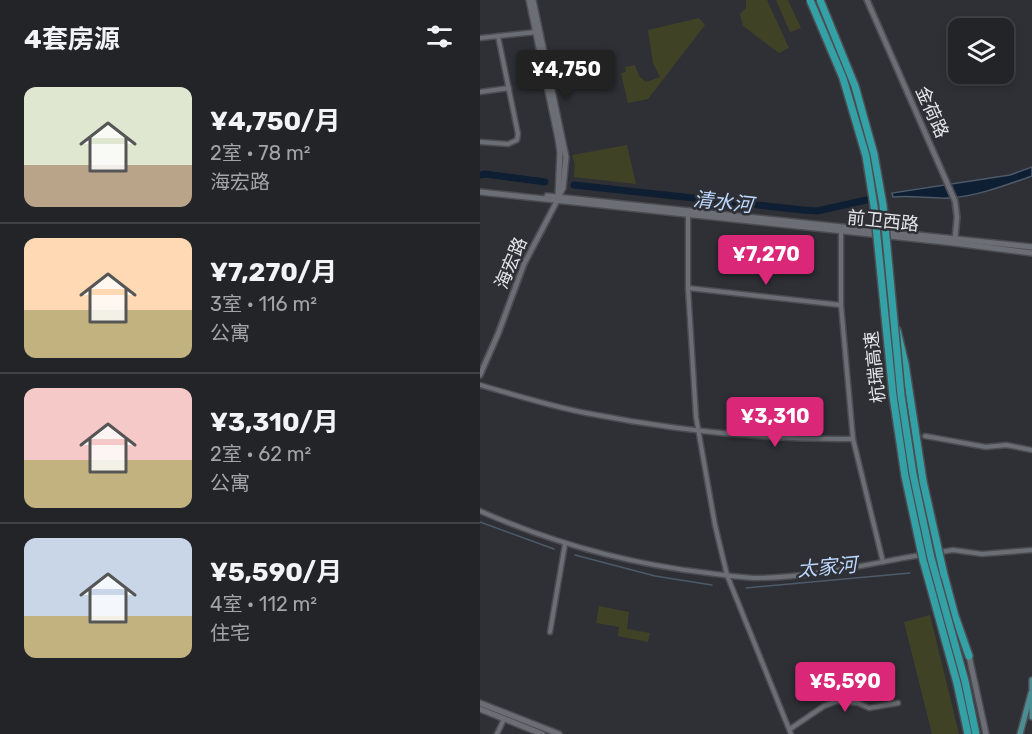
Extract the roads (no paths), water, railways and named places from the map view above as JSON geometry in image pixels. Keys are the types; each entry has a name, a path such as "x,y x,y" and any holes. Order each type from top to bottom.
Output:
{"highway":[{"name":"杭瑞高速","path":"810,0 843,78 866,156 874,206 893,396 905,476 923,560 957,683 968,734"},
{"name":"杭瑞高速","path":"819,0 851,76 872,143 881,194 904,414 919,502 965,681 976,734"},
{"path":"893,312 906,369 926,500 955,616 969,656"}],"main road":[{"name":"海宏路","path":"531,0 560,152 557,199"},
{"name":"前卫西路","path":"480,191 1032,253"},
{"name":"前卫西路","path":"688,214 1032,247"},
{"path":"969,656 987,734"},
{"path":"1032,680 1032,717"},
{"path":"1020,734 1031,693"},
{"path":"480,703 559,734"},
{"path":"480,710 538,733"}],"street":[{"name":"金荷路","path":"867,0 955,201 957,217 955,239"},
{"path":"480,38 538,32"},
{"path":"480,142 508,144 517,140 518,134 498,36"},
{"path":"480,92 509,88"},
{"name":"海宏路","path":"480,375 524,264 557,199"},
{"path":"688,214 688,288 698,431 715,525 727,575 791,732 824,706 838,701 869,708 898,703"},
{"path":"841,232 839,265 841,305 853,439 883,562"},
{"path":"688,288 841,305"},
{"path":"480,385 585,413 698,431 783,438 853,439"},
{"path":"925,436 986,447 1006,445 1032,450"},
{"path":"480,511 565,544 666,567 727,575 762,577 883,562 953,550 982,554 1032,550"},
{"path":"550,632 565,544"},
{"path":"497,734 504,719"}],"water":[{"path":"1032,167 1032,176 971,195 950,198 893,197 892,193 1010,175"}],"waterway":[{"name":"清水河","path":"480,175 545,182"},
{"name":"清水河","path":"574,185 817,211 871,199"},
{"name":"太家河","path":"480,522 554,549"},
{"name":"太家河","path":"575,555 655,576 712,585"},
{"name":"太家河","path":"746,588 910,573"}]}
